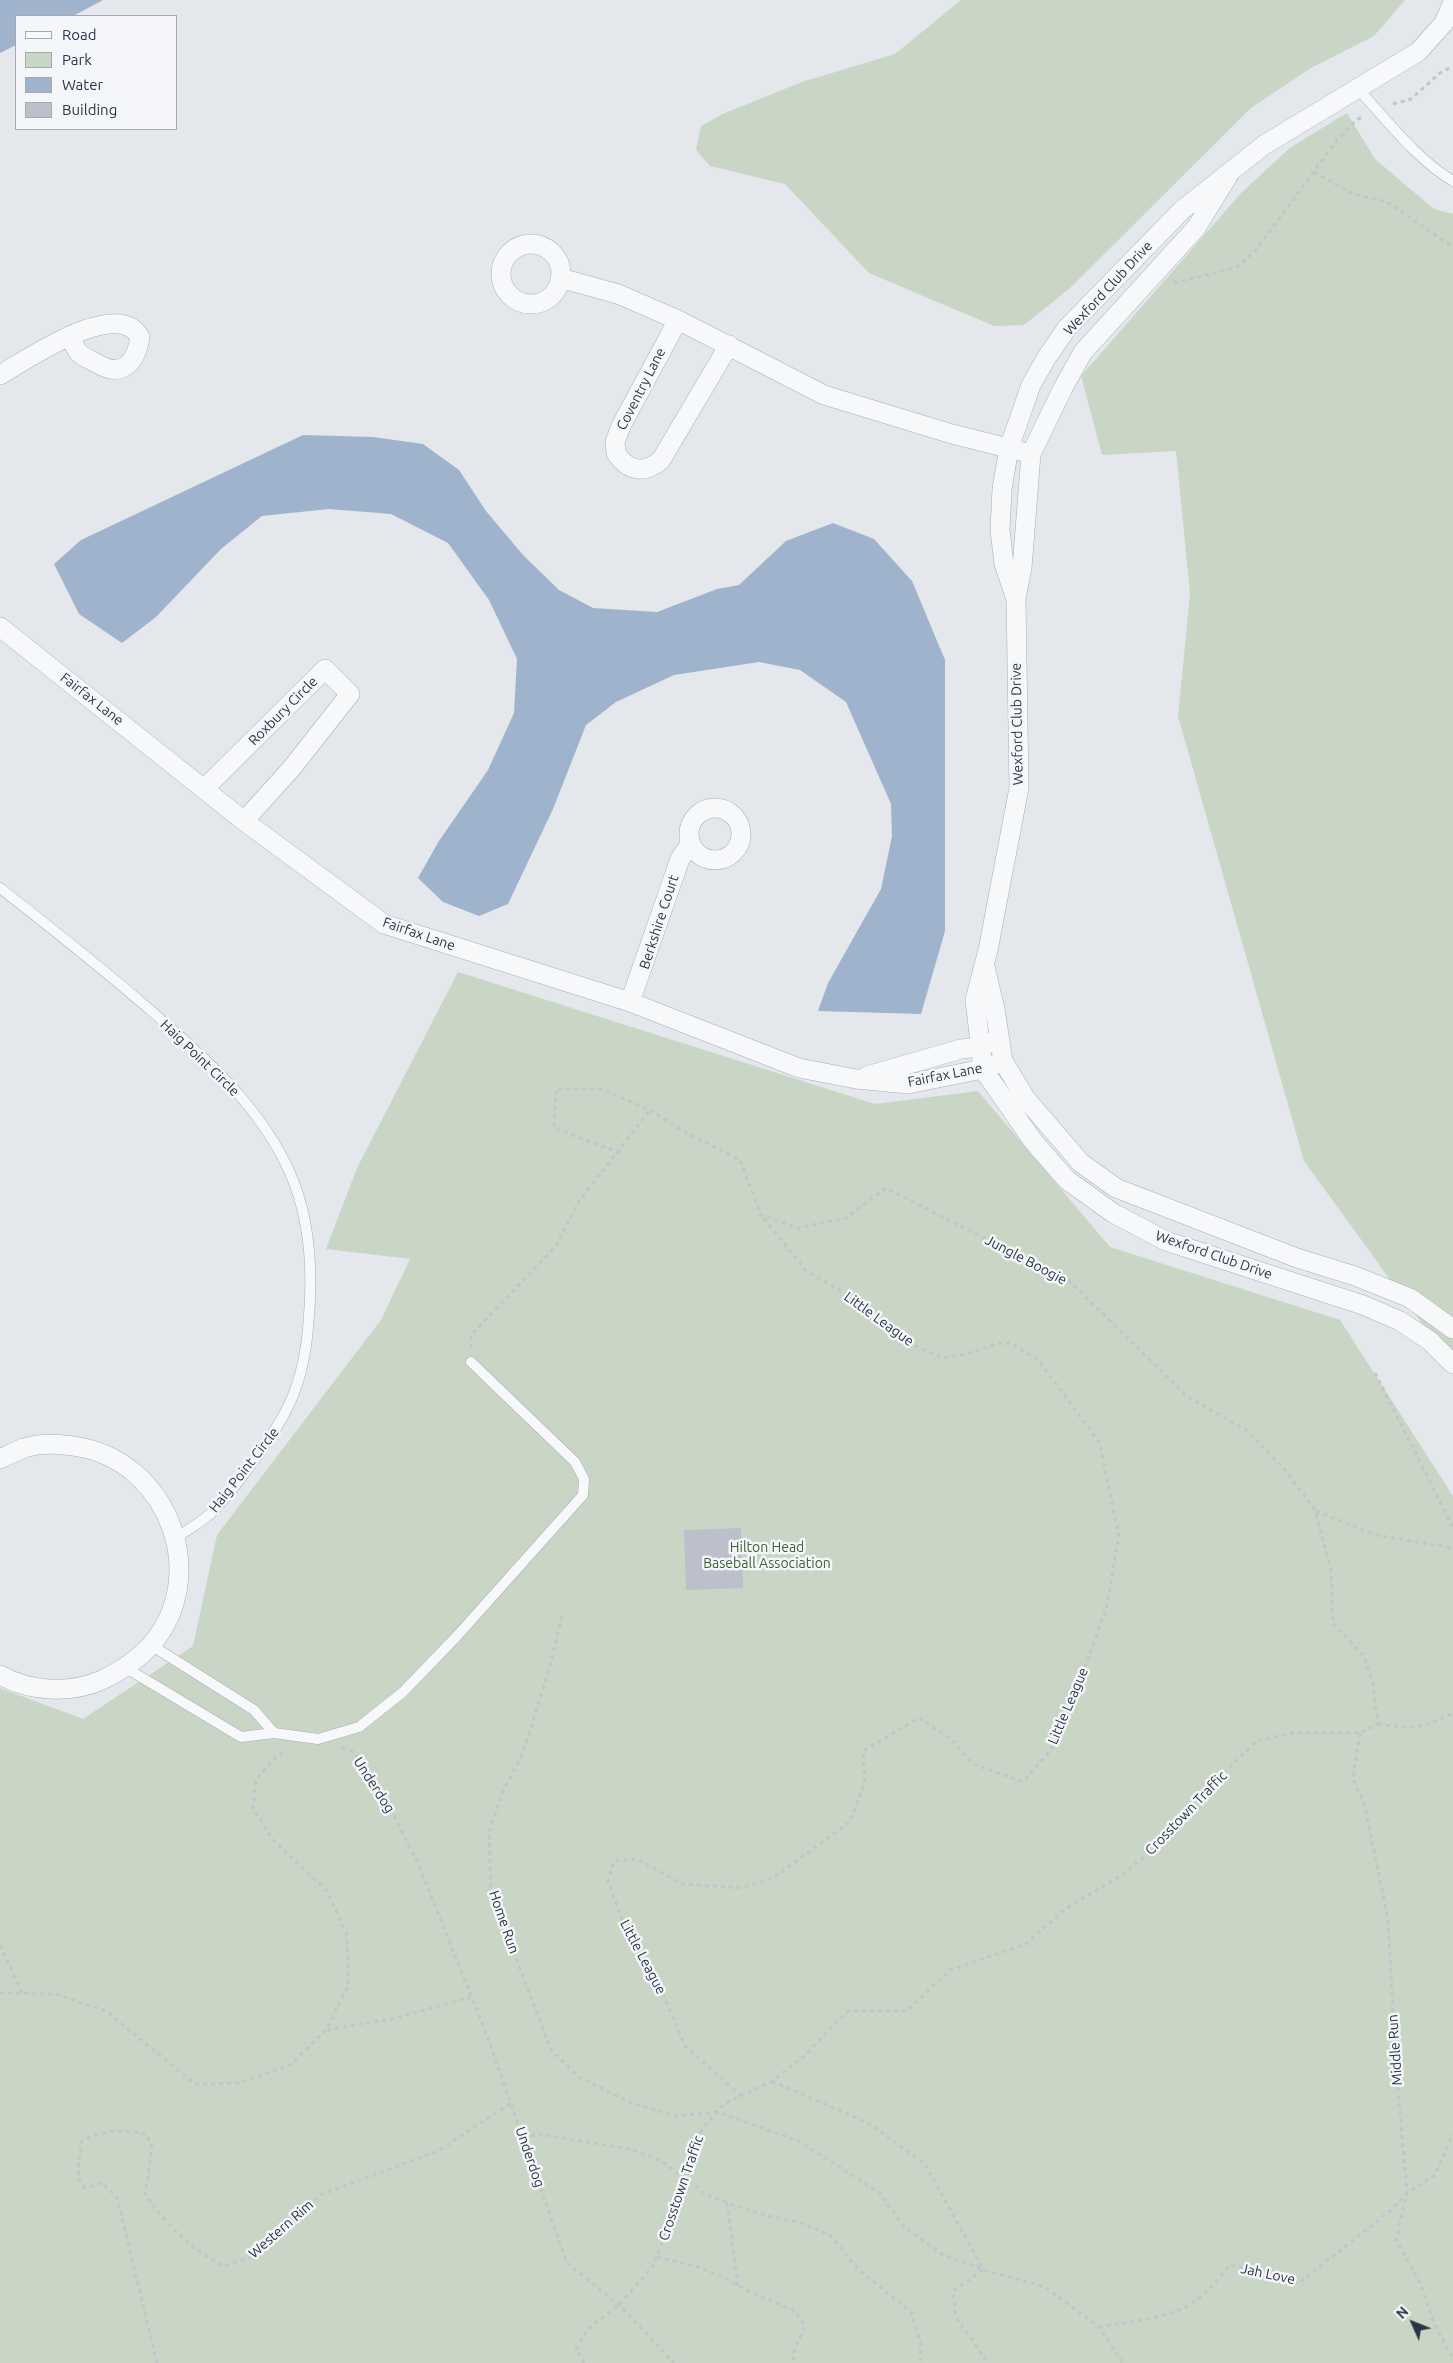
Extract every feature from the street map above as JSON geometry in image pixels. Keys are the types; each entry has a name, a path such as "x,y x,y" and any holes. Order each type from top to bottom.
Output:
{"street":[{"name":"Wexford Club Drive","path":"1016,599 1004,564 1000,530 1002,488 1009,448 1031,385 1047,357 1068,328 1182,210 1228,176 1264,145 1418,52 1444,23 1453,2"},
{"name":"Wexford Club Drive","path":"1228,176 1196,228 1083,352 1062,388 1031,454 1022,568 1016,599 1019,788 985,966 975,1000 983,1069 1033,1141 1062,1173 1113,1213 1166,1241 1348,1300 1400,1321 1430,1341 1453,1364"},
{"path":"560,278 618,294 678,320 824,395 952,434 1031,454"},
{"name":"Coventry Lane","path":"678,320 615,442 616,454 629,466 640,470 651,469 661,460 729,345"},
{"path":"0,375 69,336"},
{"name":"Fairfax Lane","path":"0,627 205,788 244,821 384,924 630,1002 799,1068 856,1079 908,1084 983,1069 1003,1061"},
{"name":"Roxbury Circle","path":"205,788 325,669 350,694 291,769 244,821"},
{"name":"Berkshire Court","path":"630,1002 680,859 690,842"},
{"name":"Wexford Club Drive","path":"985,966 1003,1061 1026,1099 1081,1163 1116,1188 1296,1258 1355,1276 1410,1298 1453,1330"},
{"name":"Fairfax Lane","path":"856,1079 960,1049 980,1047 1000,1039"},
{"path":"1348,1300 1355,1276"},
{"path":"0,1459 25,1448 64,1444 102,1452 136,1472 162,1502 176,1538 179,1576 171,1613 152,1645 126,1668 89,1686 52,1690 15,1683 0,1675"}],"lane":[{"path":"1358,89 1400,135 1444,176 1453,181"},
{"name":"Haig Point Circle","path":"0,888 96,963 192,1046 234,1088 260,1122 291,1174 306,1225 310,1303 305,1359 294,1396 277,1430 239,1481 210,1514 176,1538"},
{"path":"126,1668 241,1737 274,1733 318,1739 359,1727 403,1692 457,1636 583,1495 584,1479 575,1462 471,1362"},
{"path":"152,1645 254,1710 274,1733"}],"path":[{"path":"1169,287 1176,282 1237,267 1256,250 1337,140 1355,121 1376,109 1411,99 1440,73 1453,66"},
{"path":"1314,172 1353,194 1387,202 1453,247"},
{"path":"618,1153 554,1128 556,1089 601,1089 650,1110 740,1160 761,1215"},
{"path":"471,1362 472,1335 556,1246 579,1201 650,1110"},
{"name":"Jungle Boogie","path":"761,1215 798,1228 846,1218 886,1188 1070,1282 1188,1397 1246,1430 1282,1466 1315,1510 1331,1570 1334,1624 1364,1656 1373,1684 1378,1724"},
{"name":"Little League","path":"741,2096 685,2046 663,1994 626,1931 608,1881 614,1861 637,1859 682,1884 741,1888 773,1878 850,1822 865,1783 863,1751 919,1718 952,1740 973,1764 1023,1782 1054,1746 1076,1692 1107,1606 1119,1535 1098,1442 1039,1361 1011,1343 996,1344 966,1354 942,1358 904,1341 848,1295 807,1272 761,1215"},
{"path":"1375,1373 1453,1527"},
{"path":"1315,1510 1376,1535 1453,1548"},
{"name":"Home Run","path":"562,1616 550,1666 523,1753 503,1791 489,1832 491,1893 551,2050 579,2077 630,2103 676,2116 717,2112"},
{"path":"1378,1724 1406,1728 1427,1726 1453,1713"},
{"name":"Crosstown Traffic","path":"619,2305 653,2266 670,2223 682,2178 702,2129 724,2104 772,2081 802,2058 848,2011 907,2011 950,1970 1026,1944 1065,1909 1119,1877 1155,1848 1201,1794 1256,1741 1293,1732 1360,1733 1378,1724"},
{"name":"Middle Run","path":"1360,1733 1353,1779 1365,1806 1388,1919 1396,2066 1407,2193 1396,2240 1420,2283 1434,2323 1453,2359"},
{"path":"0,1993 56,1994 106,2011 195,2084 239,2083 290,2065 326,2030 348,1986 348,1935 327,1891 272,1839 253,1808 256,1779 276,1756 318,1739"},
{"name":"Underdog","path":"318,1739 353,1752 384,1795 419,1866 511,2103 567,2263 619,2305 674,2363"},
{"path":"0,1945 22,1993"},
{"path":"326,2030 396,2018 471,1996"},
{"path":"772,2081 870,2124 925,2164 984,2270"},
{"name":"Western Rim","path":"157,2363 117,2198 102,2183 85,2188 78,2178 80,2142 93,2134 136,2131 147,2135 152,2147 145,2195 172,2229 205,2256 223,2266 249,2258 320,2195 438,2151 511,2103"},
{"path":"717,2112 799,2141 880,2193 904,2227 942,2254 984,2270 1046,2287 1099,2327 1123,2363"},
{"path":"523,2136 539,2134 629,2149 660,2160 706,2194 727,2204 802,2223 831,2236 857,2268 911,2312 921,2345 920,2363"},
{"name":"Jah Love","path":"1099,2327 1136,2321 1180,2309 1198,2300 1230,2265 1299,2283 1383,2216 1407,2193 1435,2175 1453,2134"},
{"path":"727,2204 738,2286"},
{"path":"657,2257 698,2267 795,2311 805,2326 793,2354 794,2363"},
{"path":"984,2270 953,2290 956,2317 988,2363"},
{"path":"584,2363 576,2349 588,2329 619,2305"}],"green space":[{"path":"961,0 1405,0 1374,36 1311,68 1251,108 1069,289 1024,325 994,326 869,273 785,184 710,166 696,150 701,126 725,113 802,82 895,54"},
{"path":"1347,113 1375,159 1434,209 1453,214 1453,1366 1304,1161 1178,716 1190,594 1176,451 1102,455 1081,376 1242,192 1291,147"},
{"name":"Hilton Head Baseball Association","path":"458,972 875,1104 978,1091 1110,1247 1340,1320 1453,1496 1453,2363 0,2363 0,1688 83,1719 193,1646 217,1535 381,1320 410,1259 326,1249 357,1168"}],"water":[{"path":"0,0 103,0 75,15 15,15 15,46 0,53"},
{"path":"303,435 373,437 423,444 459,470 486,511 523,555 559,590 593,608 657,612 717,589 739,585 786,541 833,523 874,539 912,581 945,660 945,931 921,1014 818,1011 828,983 881,889 892,836 891,804 846,702 800,670 759,662 674,675 616,702 586,725 553,809 508,904 479,916 443,902 418,878 439,841 488,770 514,713 517,659 489,600 448,543 391,514 329,509 262,516 221,549 156,617 122,643 79,614 54,564 81,540"}],"building":[{"path":"741,1528 743,1588 686,1590 684,1530"}]}
